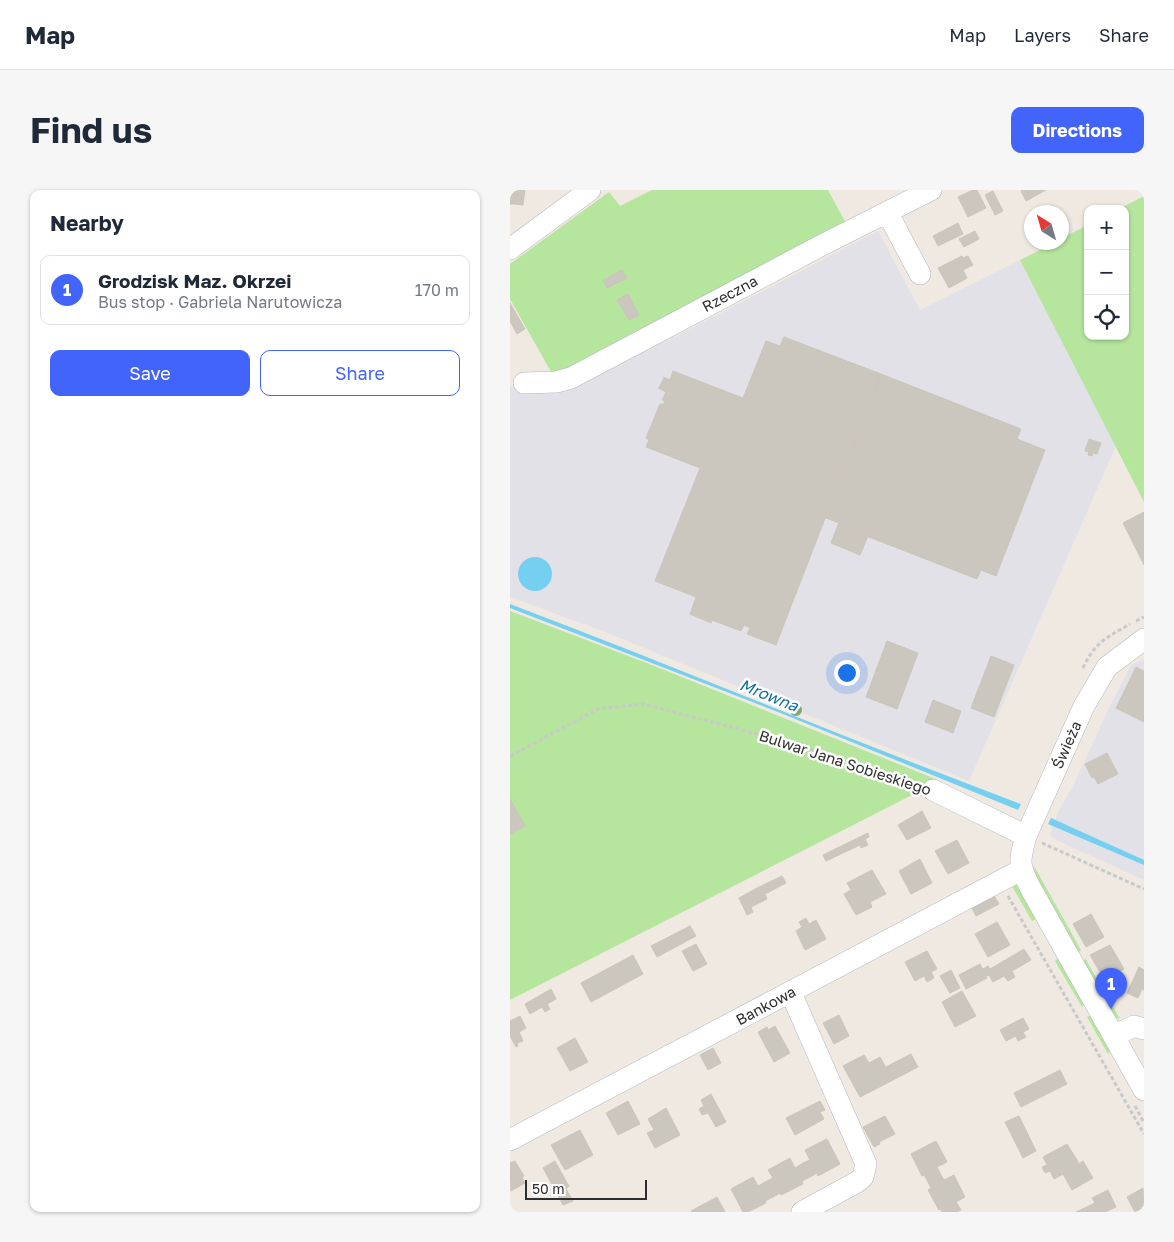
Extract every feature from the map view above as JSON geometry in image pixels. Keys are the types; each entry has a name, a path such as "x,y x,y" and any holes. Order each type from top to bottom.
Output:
{"street":[{"path":"510,249 590,190"},
{"name":"Rzeczna","path":"524,383 556,382 571,378 824,244 931,190"},
{"path":"887,212 920,274"},
{"name":"Świeża","path":"1021,870 1020,857 1034,842 1084,706 1107,667 1144,639"},
{"name":"Bulwar Jana Sobieskiego","path":"933,790 1034,842"},
{"path":"1021,870 1144,1090"},
{"name":"Bankowa","path":"510,1140 1021,870"},
{"path":"791,993 866,1164 863,1177 857,1182 802,1212"},
{"path":"1114,1036 1134,1026 1144,1029"}],"path":[{"name":"Bulwar Jana Sobieskiego","path":"510,756 598,709 644,704 806,746 933,790"},
{"path":"1034,842 1144,890"},
{"path":"1006,892 1144,1134"}],"shaded area":[{"path":"878,231 920,310 1020,260 1116,446 969,781 600,630 510,597 510,387 569,388 688,330"},
{"path":"1144,659 1144,880 1054,839 1050,834 1059,810 1072,788 1131,665"}],"green space":[{"path":"652,190 828,190 848,227 554,377 510,299 510,264 609,192 620,206"},
{"path":"1144,196 1144,502 1020,260 1040,250 1069,250 1069,234 1084,227 1084,340 1129,340 1129,205 1127,205"},
{"path":"510,611 652,665 938,780 929,798 914,794 510,1000"},
{"path":"1034,866 1081,950 1079,952 1035,874"},
{"path":"1010,883 1018,886 1036,916 1035,920 1032,921"},
{"path":"1085,958 1120,1019 1113,1016 1083,962"},
{"path":"1057,959 1060,960 1085,1003 1082,1007 1055,961"},
{"path":"1092,1016 1111,1050 1108,1054 1087,1017"}],"water":[{"path":"535,557 547,562 552,574 547,586 535,591 523,586 518,574 523,562"},
{"path":"510,604 1021,804 1018,810 783,714 510,608"},
{"path":"1051,818 1144,860 1144,865 1048,824"}],"building":[{"path":"510,190 515,190 514,204 510,204"},
{"path":"515,190 525,190 523,205 514,204"},
{"path":"977,190 986,208 968,217 958,197"},
{"path":"1046,190 1026,201 1021,191"},
{"path":"993,191 1003,211 995,215 985,195"},
{"path":"958,223 963,234 938,246 933,236"},
{"path":"975,231 979,239 964,247 959,239"},
{"path":"962,256 963,258 968,256 973,265 963,270 967,278 949,288 938,268"},
{"path":"622,270 627,278 607,288 603,280"},
{"path":"628,294 639,315 629,320 617,300"},
{"path":"510,303 525,329 517,334 510,321"},
{"path":"784,337 881,374 776,645 747,634 750,628 744,625 741,631 712,620 711,623 690,614 696,597 655,581 700,468 646,447 649,440 646,438 660,404 664,404 665,401 662,400 666,392 658,388 663,377 670,380 673,371 743,398 766,341 780,346"},
{"path":"881,374 1021,429 1017,439 1045,450 996,576 981,570 977,579 838,525 839,523 826,518"},
{"path":"1089,439 1101,443 1097,454 1093,453 1092,456 1088,455 1089,452 1085,451"},
{"path":"1144,512 1144,565 1123,523"},
{"path":"838,525 868,536 860,555 831,543"},
{"path":"887,641 918,653 897,709 866,697"},
{"path":"991,656 1014,665 994,717 971,708"},
{"path":"1136,667 1144,671 1144,722 1116,708"},
{"path":"933,700 961,711 953,733 925,722"},
{"path":"1107,753 1118,774 1098,784 1094,777 1092,778 1085,764"},
{"path":"510,799 525,826 510,834"},
{"path":"922,811 931,828 907,840 898,825"},
{"path":"868,833 869,837 865,839 868,845 861,848 860,845 826,861 823,855"},
{"path":"957,840 969,863 948,874 935,851"},
{"path":"920,859 932,883 911,894 899,871"},
{"path":"872,870 886,894 870,902 872,907 856,915 844,894 851,890 847,883"},
{"path":"782,876 786,883 765,894 767,899 763,901 757,888"},
{"path":"757,888 763,901 751,907 753,912 747,915 739,898"},
{"path":"993,894 999,904 976,916 971,906"},
{"path":"1091,914 1104,937 1086,947 1073,924"},
{"path":"806,918 809,924 816,920 826,939 805,950 796,931 802,927 799,922"},
{"path":"997,922 1010,945 988,957 975,934"},
{"path":"690,926 696,936 657,957 651,946"},
{"path":"696,944 707,964 693,971 682,951"},
{"path":"1110,945 1124,969 1105,981 1090,955"},
{"path":"1024,949 1031,960 1012,971 1015,977 1008,981 1004,976 993,982 989,975 987,976 983,969 988,966 990,969"},
{"path":"927,951 937,969 931,972 934,978 927,982 924,976 915,981 905,962"},
{"path":"633,955 643,974 591,1002 581,983"},
{"path":"980,964 987,978 966,989 959,975"},
{"path":"1139,967 1144,970 1144,990 1142,989 1138,998 1127,993"},
{"path":"951,970 960,988 950,993 940,976"},
{"path":"551,989 556,999 547,1004 550,1009 545,1012 542,1007 530,1014 525,1004"},
{"path":"962,991 976,1016 955,1027 942,1002"},
{"path":"839,1015 849,1036 834,1044 823,1023"},
{"path":"520,1016 526,1028 519,1032 523,1041 517,1043 518,1046 516,1047 510,1036 510,1021"},
{"path":"1023,1018 1029,1029 1023,1032 1026,1037 1018,1041 1016,1036 1006,1041 1000,1030"},
{"path":"775,1026 790,1053 774,1062 758,1032 767,1027 768,1030"},
{"path":"575,1038 588,1062 570,1071 557,1048"},
{"path":"713,1048 721,1063 708,1070 700,1055"},
{"path":"911,1054 918,1067 893,1080 886,1067"},
{"path":"864,1055 869,1063 880,1057 893,1080 860,1097 843,1066"},
{"path":"1060,1070 1067,1084 1021,1107 1014,1093"},
{"path":"711,1094 726,1122 716,1127 708,1113 702,1115 699,1109 704,1106 701,1100"},
{"path":"628,1101 640,1124 618,1135 606,1113"},
{"path":"820,1101 825,1110 820,1112 824,1119 795,1135 786,1118"},
{"path":"666,1108 680,1135 655,1148 647,1133 654,1130 648,1119"},
{"path":"885,1116 895,1134 879,1142 880,1144 874,1147 863,1127"},
{"path":"1019,1116 1036,1151 1023,1158 1005,1122"},
{"path":"580,1130 593,1155 565,1170 551,1145"},
{"path":"827,1139 840,1164 818,1176 817,1173 810,1177 803,1163 810,1160 805,1150"},
{"path":"936,1141 947,1162 937,1167 941,1175 928,1182 924,1175 922,1176 911,1154"},
{"path":"1067,1144 1080,1165 1054,1179 1050,1171 1045,1173 1042,1167 1047,1165 1043,1157"},
{"path":"790,1158 795,1168 803,1163 810,1177 802,1181 803,1184 773,1197 765,1182 773,1178 768,1170"},
{"path":"515,1161 524,1176 522,1177 525,1183 511,1191 510,1163"},
{"path":"555,1161 566,1181 554,1188 543,1168"},
{"path":"1083,1161 1093,1178 1072,1190 1063,1174 1080,1165"},
{"path":"941,1175 944,1180 954,1175 965,1197 956,1202 961,1210 957,1212 942,1212 941,1209 939,1210 928,1190 931,1188 928,1182"},
{"path":"753,1177 758,1186 765,1182 773,1197 765,1201 766,1203 748,1212 743,1212 731,1189"},
{"path":"566,1181 569,1186 566,1189 573,1201 563,1205 554,1188"},
{"path":"1143,1188 1144,1212 1135,1212 1127,1197"},
{"path":"1108,1190 1116,1207 1105,1212 1076,1212 1095,1203 1092,1198"},
{"path":"717,1197 725,1212 691,1211"}],"place":[{"name":"Grodzisk Maz. Okrzei","path":"1111,1009"}],"water label":[{"name":"Mrowna","path":"769,695"}]}
